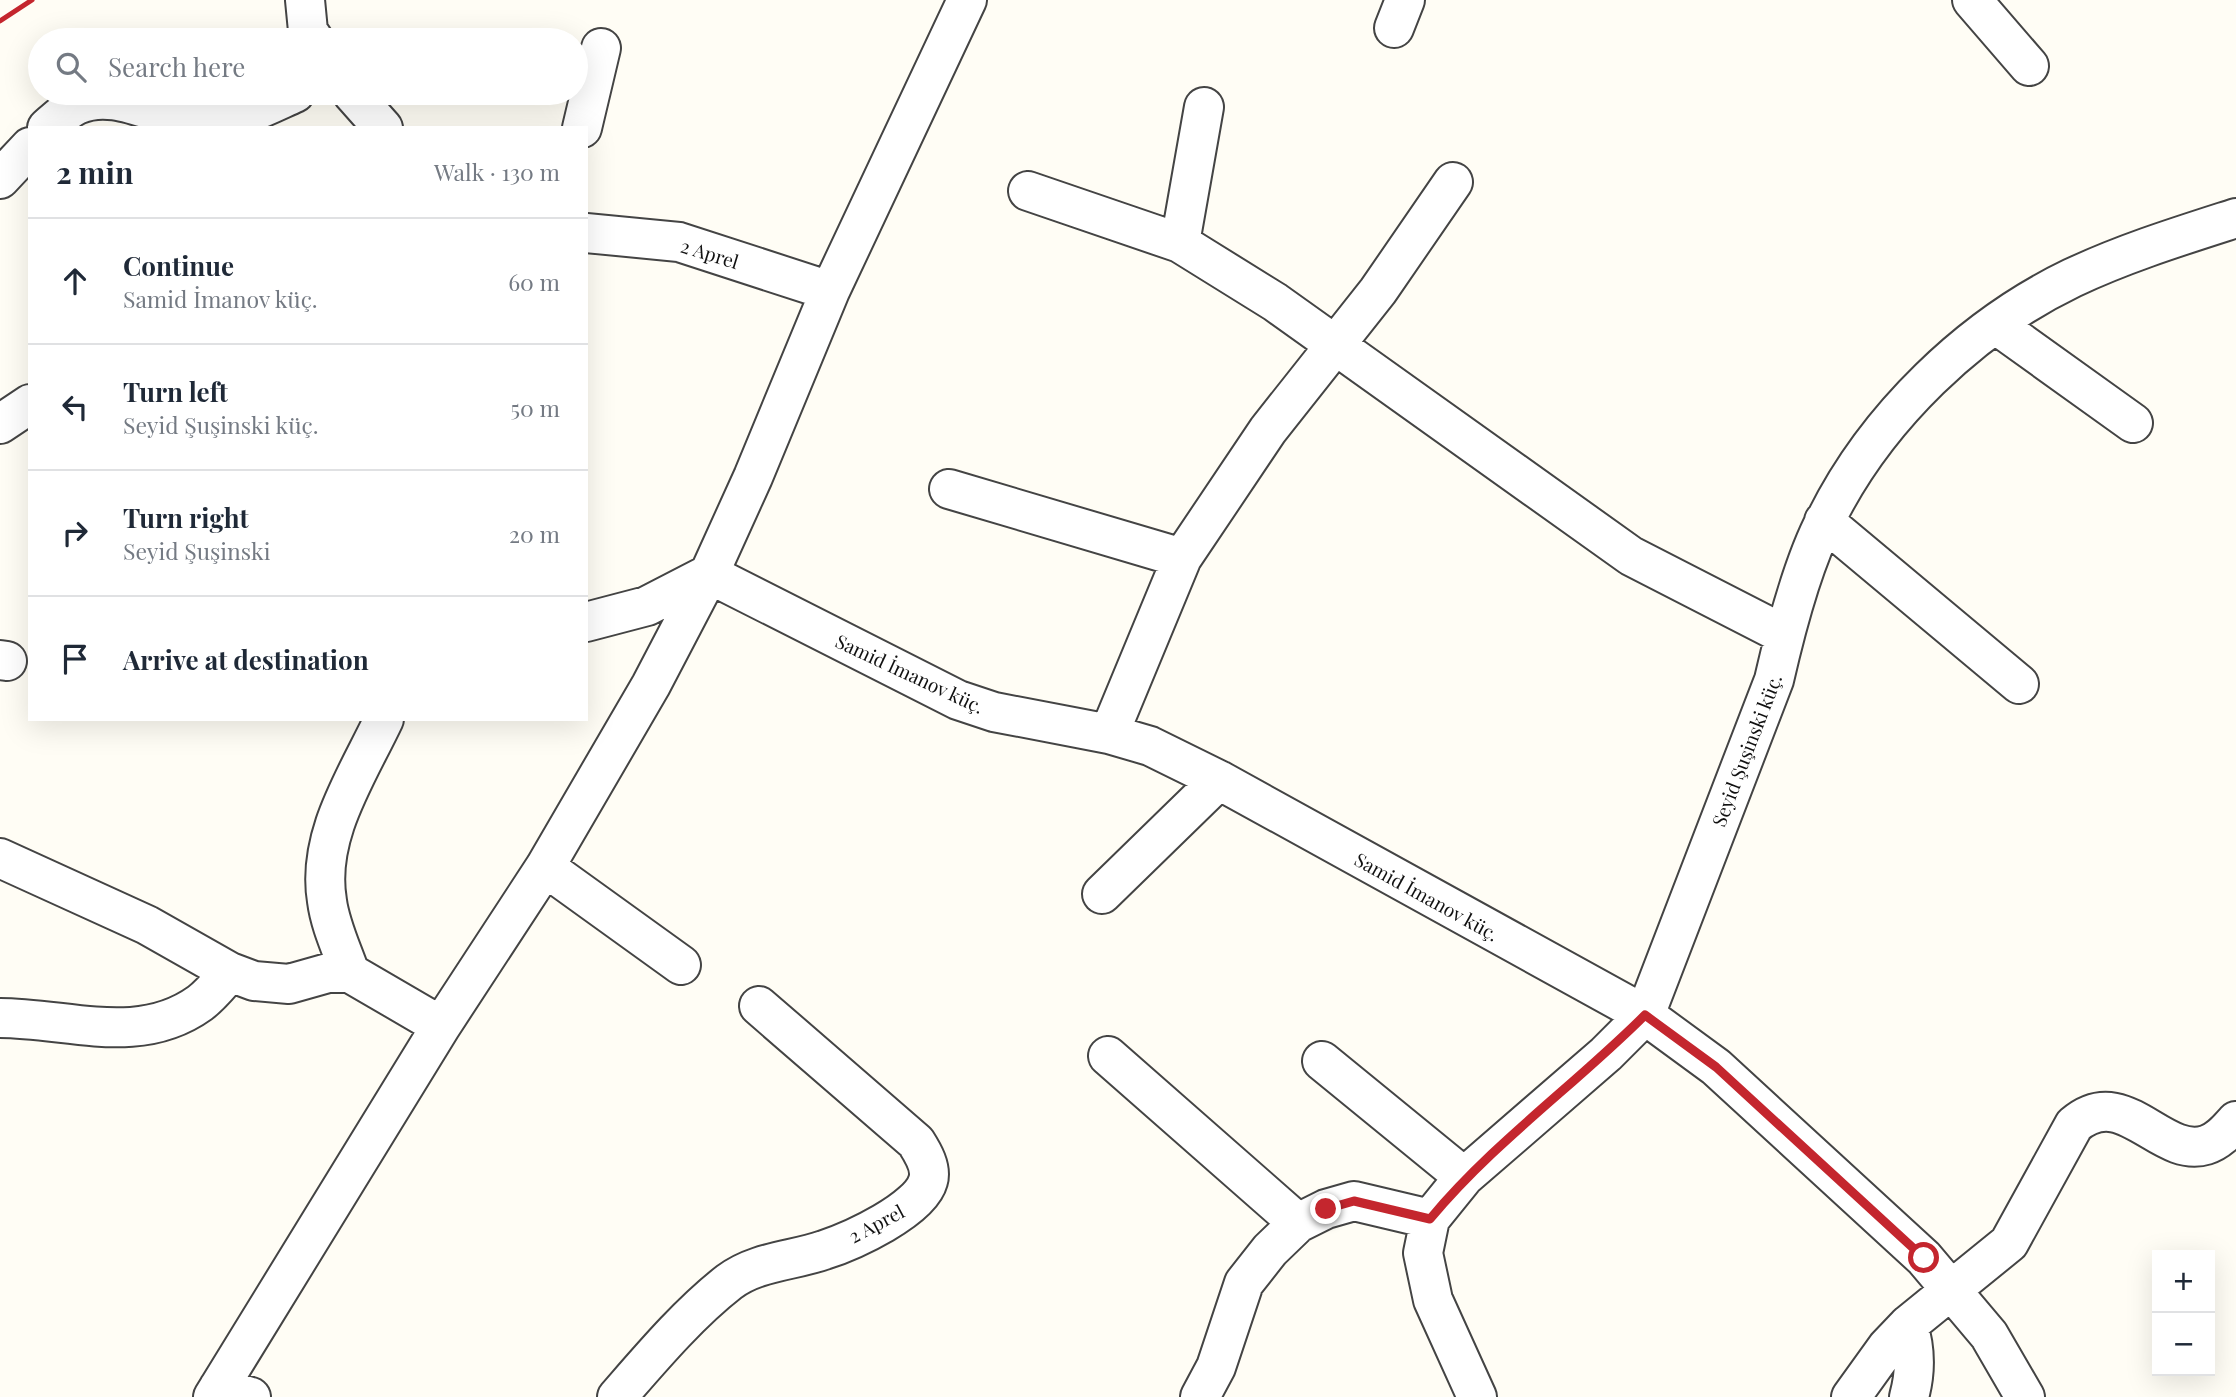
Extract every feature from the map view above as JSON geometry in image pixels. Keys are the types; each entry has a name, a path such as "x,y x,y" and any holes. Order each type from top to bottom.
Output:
{"street":[{"path":"305,0 308,28"},
{"path":"228,1394 441,1026 545,867 652,685 709,574 753,477 830,291 967,0"},
{"path":"1972,0 2029,66"},
{"path":"588,103 601,48"},
{"path":"50,126 76,105"},
{"path":"125,105 179,121 210,122 246,114 267,105"},
{"path":"363,105 381,126"},
{"path":"582,126 587,105"},
{"path":"1180,243 1205,107"},
{"path":"0,180 28,148"},
{"path":"1110,734 1182,558 1268,430 1378,291 1452,182"},
{"path":"1028,191 1180,243 1275,302 1631,556 1785,635"},
{"name":"Seyid Şuşinski küç.","path":"1477,1397 1433,1300 1423,1253 1430,1219 1464,1177 1606,1054 1645,1015 1774,680 1785,635 1824,521 1851,473 1875,441 1926,384 1995,324 2071,279 2132,251 2236,218"},
{"name":"2 Aprel","path":"588,233 679,242 830,291"},
{"path":"1995,324 2133,423"},
{"path":"0,424 28,405"},
{"path":"949,489 1182,558"},
{"path":"1824,521 2019,684"},
{"path":"588,621 647,606 709,574"},
{"name":"Samid İmanov küç.","path":"709,574 958,699 1028,720 1110,734 1150,746 1219,780 1645,1015 1716,1067 1924,1258 1989,1335 2025,1397"},
{"path":"350,973 327,902 325,856 339,812 383,721"},
{"path":"1101,894 1219,780"},
{"path":"0,858 147,925 230,972 254,981 289,984 328,974 350,973 441,1026"},
{"path":"545,867 681,965"},
{"path":"0,1018 33,1018 126,1030 172,1019 201,1002 230,972"},
{"name":"2 Aprel","path":"633,1392 730,1281 765,1264 826,1250 900,1214 920,1197 929,1179 926,1159 916,1142 759,1006"},
{"path":"1108,1056 1298,1223"},
{"path":"1322,1061 1464,1177"},
{"path":"1851,1397 1887,1347 1908,1325 2010,1243 2074,1125 2089,1112 2109,1110 2187,1145 2204,1145 2221,1137 2236,1121"},
{"path":"1200,1397 1216,1367 1244,1283 1270,1250 1298,1223 1326,1209 1354,1201 1430,1219"},
{"path":"1908,1325 1914,1345 1914,1379 1909,1397"}],"railway":[{"path":"0,21 32,0"}],"route":[{"path":"1326,1209 1354,1201 1430,1219 1464,1177 1606,1054 1645,1015 1716,1067 1924,1258"}]}
